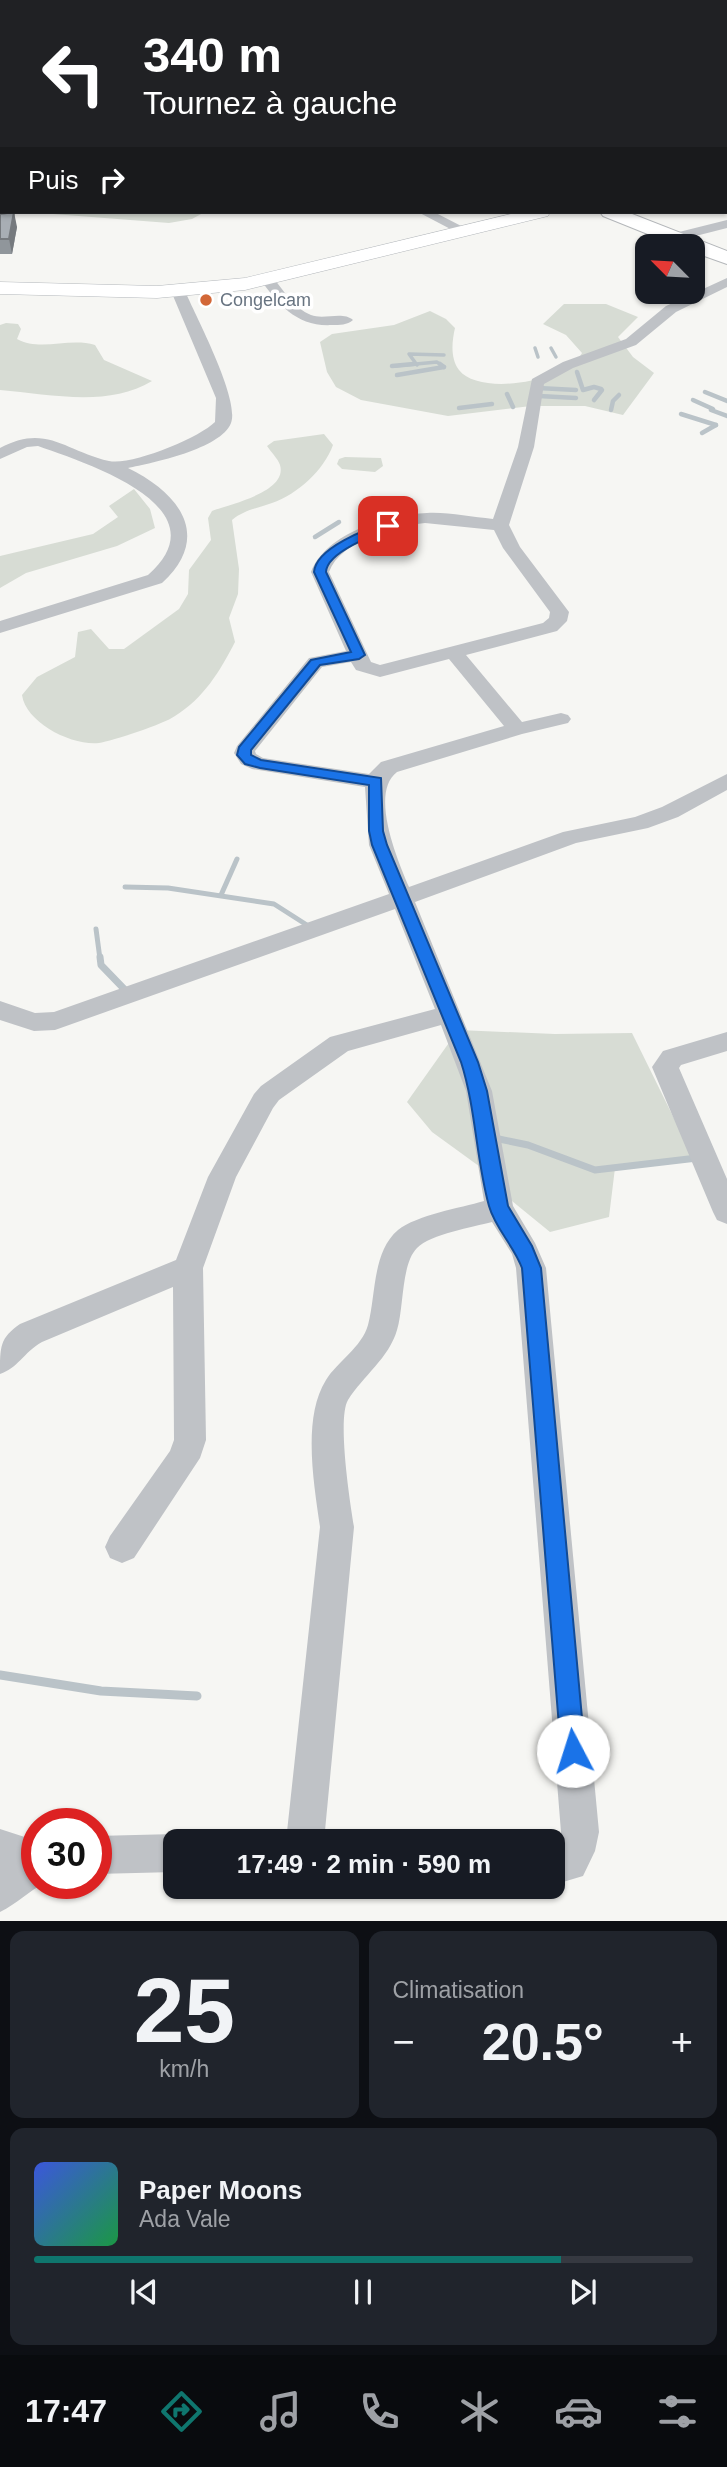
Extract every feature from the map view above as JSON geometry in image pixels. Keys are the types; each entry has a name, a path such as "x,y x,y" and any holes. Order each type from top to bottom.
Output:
{"highway":[{"path":"594,214 649,234"},
{"path":"614,214 655,234"},
{"path":"705,252 727,258"},
{"path":"705,260 727,268"}],"main road":[{"path":"0,288 135,292 245,284 532,214"}],"street":[{"path":"428,214 463,230"},
{"path":"696,234 727,224"},
{"path":"267,279 299,317 324,323 346,320"},
{"path":"500,525 425,518 409,521 368,532 324,560 320,572 363,666 380,671 550,627 560,618 560,612 512,548 500,525 526,447 537,382 568,365 631,342 671,309 727,282"},
{"path":"111,467 175,451 210,435 223,424 224,398 178,290"},
{"path":"0,454 20,444 35,441 111,467 146,486 173,516 181,534 178,555 173,564 155,579 0,627"},
{"path":"453,653 517,729"},
{"path":"359,655 316,662 244,750 244,755 250,761 260,764 376,782"},
{"path":"561,719 517,729 389,767 376,782 376,831 479,1091 499,1208 525,1251 531,1268 580,1832 576,1851 569,1862 565,1863"},
{"path":"0,1010 34,1022 55,1021 571,837 640,823 660,816 727,781"},
{"path":"122,1547 184,1458 190,1440 188,1268 222,1177 270,1093 339,1044 449,1014"},
{"path":"727,1041 672,1058 665,1067 727,1212"},
{"path":"306,1829 337,1527 330,1478 332,1400 379,1338 395,1258 406,1240 418,1231 499,1208"},
{"path":"0,1361 16,1340 30,1333 188,1268"},
{"path":"0,1848 21,1855"},
{"path":"112,1855 163,1853"},
{"path":"0,1892 21,1874"}],"shaded area":[{"path":"53,214 201,214 192,219 169,223"},
{"path":"564,304 606,304 638,317 618,337 633,357 654,373 623,415 585,406 531,406 448,416 361,400 336,387 327,372 320,342 332,334 394,325 430,311 446,319 455,328 453,355 459,370 470,378 485,383 523,382 560,371 574,363 582,353 566,335 543,324"},
{"path":"18,324 21,329 17,339 26,343 95,345 104,360 152,381 135,389 97,397 0,390 0,325"},
{"path":"324,434 333,445 309,480 282,499 232,520 239,569 238,594 229,618 235,642 217,673 194,701 175,716 160,723 99,743 64,737 32,715 22,695 37,677 75,657 78,632 91,629 109,649 124,649 179,609 188,594 189,570 211,540 208,518 212,511 256,496 275,483 280,474 280,465 267,446 274,441"},
{"path":"381,458 383,466 375,472 342,469 337,464 339,459"},
{"path":"134,489 150,509 155,528 117,546 26,573 0,588 0,556 93,534 118,517 109,506"},
{"path":"458,1030 555,1034 632,1033 693,1157 615,1168 609,1217 550,1232 507,1197 494,1177 432,1132 407,1102"}],"building":[{"path":"0,214 14,214 9,239 0,239"}],"waterway":[{"path":"535,348 538,357"},
{"path":"551,348 556,357"},
{"path":"416,364 409,354 444,355"},
{"path":"416,364 437,362 442,366"},
{"path":"392,366 414,364"},
{"path":"395,366 416,364"},
{"path":"397,375 444,367 440,364"},
{"path":"577,372 583,390 594,387 601,389"},
{"path":"538,388 576,390"},
{"path":"594,400 602,390"},
{"path":"705,392 727,401"},
{"path":"507,394 513,407"},
{"path":"611,410 613,401 619,395"},
{"path":"539,396 576,398"},
{"path":"693,400 713,409"},
{"path":"459,408 492,404"},
{"path":"711,410 727,416"},
{"path":"681,414 716,425 702,433"},
{"path":"315,537 339,522"},
{"path":"221,895 237,859"},
{"path":"125,887 168,888 274,904 310,927"},
{"path":"96,929 100,959"},
{"path":"100,957 101,965 128,993"},
{"path":"494,1138 528,1145 595,1170 697,1158"},
{"path":"0,1675 101,1691 197,1696"}],"place":[{"name":"Congelcam","path":"206,300"}],"route":[{"path":"388,526 368,532 331,554 320,565 320,572 359,655 316,662 244,750 244,755 250,761 260,764 376,782 376,831 380,845 470,1062 479,1091 499,1208 525,1251 531,1268 573,1751"}]}
